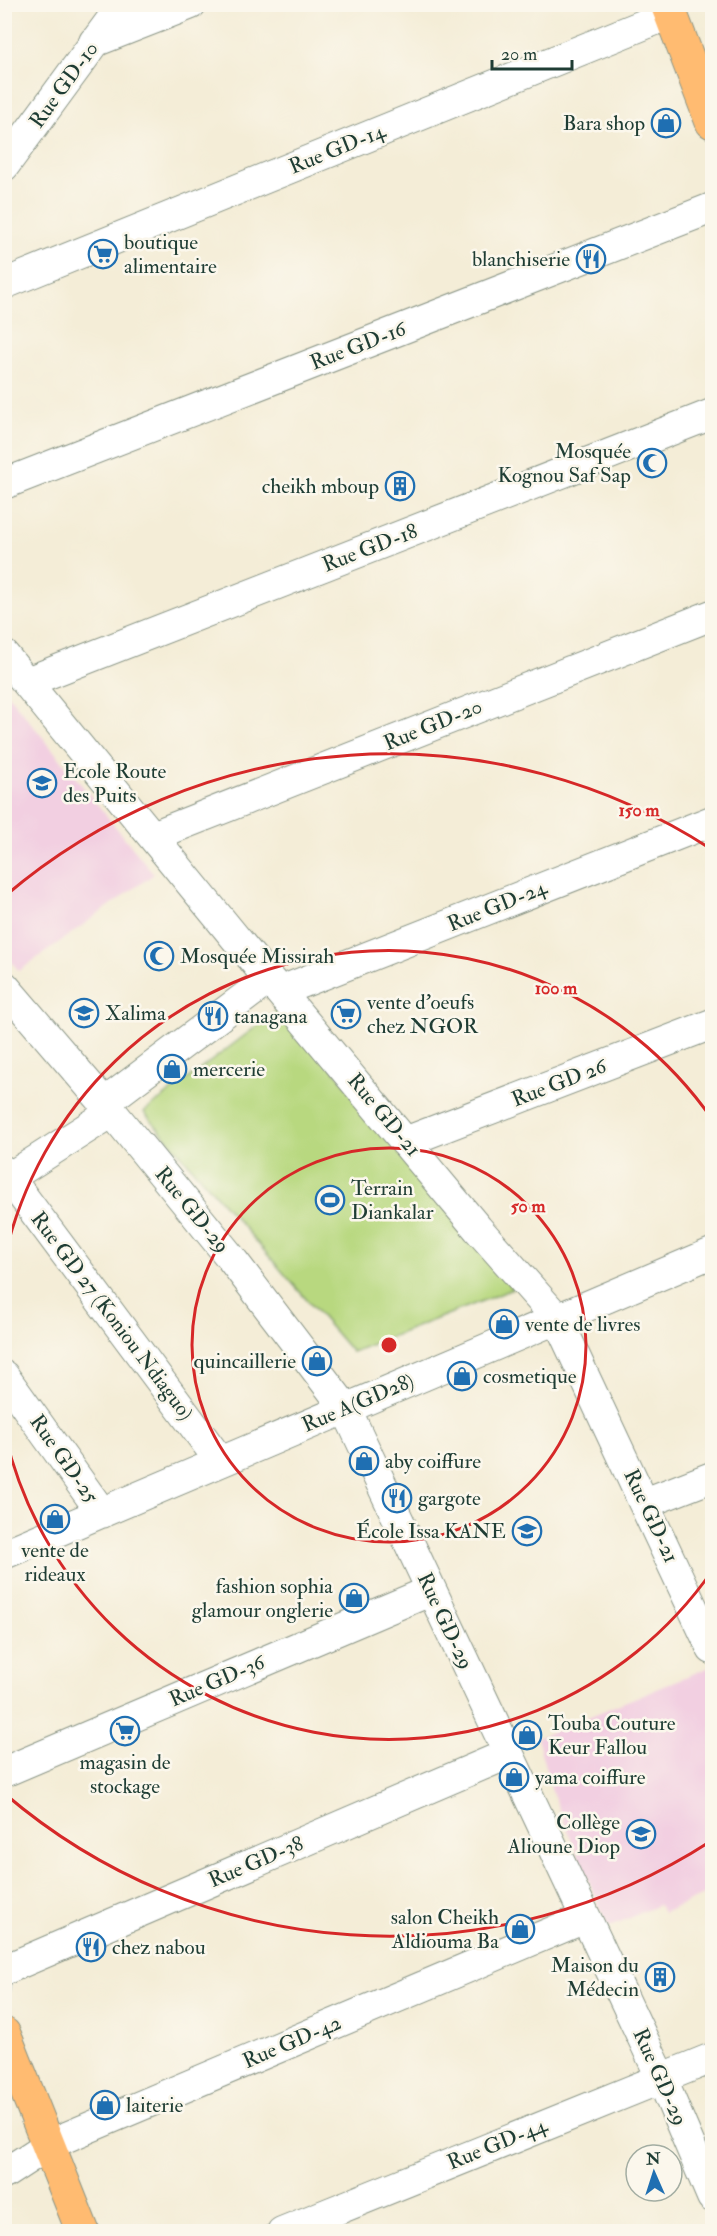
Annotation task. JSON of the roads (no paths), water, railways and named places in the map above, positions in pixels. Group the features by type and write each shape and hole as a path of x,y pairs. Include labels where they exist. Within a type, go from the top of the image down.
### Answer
{"main road":[{"path":"669,9 712,122"},
{"path":"4,2034 50,2144 83,2232"}],"street":[{"name":"Rue GD-10","path":"4,166 123,4"},
{"path":"94,42 191,4"},
{"name":"Rue GD-14","path":"4,284 669,9"},
{"name":"Rue GD-16","path":"4,484 712,208"},
{"name":"Rue GD-18","path":"27,682 712,414"},
{"name":"Rue GD-20","path":"153,836 712,615"},
{"name":"Rue GD-21","path":"4,655 405,1142 557,1318 712,1649"},
{"name":"Rue GD-24","path":"6,1176 108,1108 275,985 712,821"},
{"name":"Rue GD-29","path":"4,986 231,1258 346,1409 661,2077 712,2197"},
{"name":"Rue GD 26","path":"405,1142 712,1024"},
{"name":"Rue GD 27 (Koniou Ndiaguo)","path":"6,1176 220,1461"},
{"name":"Rue A(GD28)","path":"4,1554 712,1253"},
{"name":"Rue GD-25","path":"4,1376 102,1513"},
{"path":"645,1503 712,1477"},
{"name":"Rue GD-36","path":"4,1772 430,1591"},
{"name":"Rue GD-38","path":"4,1970 508,1755"},
{"name":"Rue GD-42","path":"4,2174 50,2144 585,1918"},
{"name":"Rue GD-44","path":"282,2232 712,2058"}],"place":[{"name":"Bara shop","path":"666,123"},
{"name":"boutique alimentaire","path":"103,254"},
{"name":"blanchiserie","path":"591,259"},
{"name":"Mosquée Kognou Saf Sap","path":"652,463"},
{"name":"cheikh mboup","path":"400,486"},
{"name":"Ecole Route des Puits","path":"42,783"},
{"name":"Mosquée Missirah","path":"159,956"},
{"name":"Xalima","path":"84,1013"},
{"name":"vente d'oeufs chez NGOR","path":"346,1014"},
{"name":"tanagana","path":"213,1016"},
{"name":"mercerie","path":"172,1069"},
{"name":"Terrain Diankalar","path":"330,1200"},
{"name":"vente de livres","path":"504,1324"},
{"name":"quincaillerie","path":"317,1361"},
{"name":"cosmetique","path":"462,1376"},
{"name":"aby coiffure","path":"364,1461"},
{"name":"gargote","path":"397,1498"},
{"name":"vente de rideaux","path":"55,1519"},
{"name":"École Issa KANE","path":"527,1531"},
{"name":"fashion sophia glamour onglerie","path":"354,1598"},
{"name":"magasin de stockage","path":"125,1731"},
{"name":"Touba Couture Keur Fallou","path":"527,1735"},
{"name":"yama coiffure","path":"514,1777"},
{"name":"Collège Alioune Diop","path":"641,1834"},
{"name":"salon Cheikh Aldiouma Ba","path":"520,1929"},
{"name":"chez nabou","path":"91,1947"},
{"name":"Maison du Médecin","path":"660,1977"},
{"name":"laiterie","path":"105,2105"}]}
